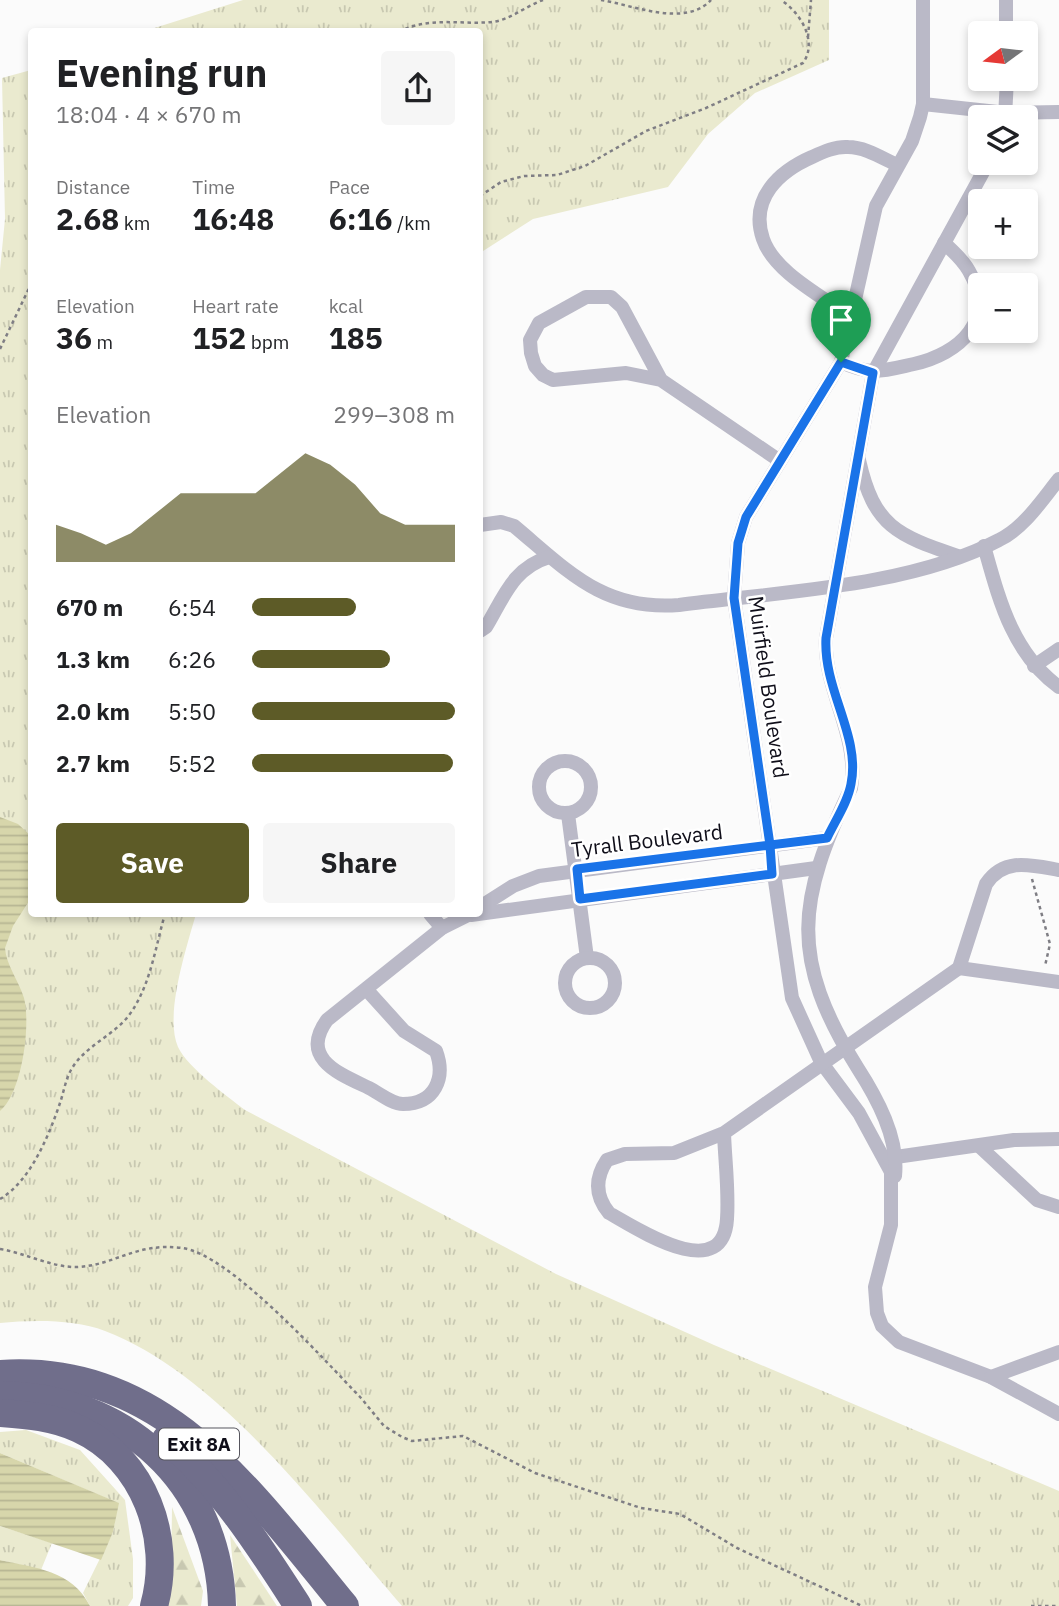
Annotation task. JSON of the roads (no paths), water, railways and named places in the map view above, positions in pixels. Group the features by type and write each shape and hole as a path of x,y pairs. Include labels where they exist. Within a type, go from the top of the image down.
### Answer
{"highway":[{"name":"Exit 8A","path":"0,1376 30,1372 64,1375 96,1383 155,1409 245,1486 345,1606"},
{"path":"0,1376 60,1382 118,1405 144,1420 190,1461 225,1500 249,1531 298,1606"},
{"path":"0,1395 29,1395 84,1408 111,1420 156,1452 193,1499 208,1531 218,1560 222,1606"},
{"path":"0,1413 51,1419 78,1428 103,1443 123,1461 138,1482 158,1532 161,1562 154,1606"}],"street":[{"name":"Muirfield Boulevard","path":"890,1158 821,1062 792,998 734,598 738,543 746,517 841,362 849,316 876,206 912,141 923,104 923,0"},
{"path":"1006,0 1006,21"},
{"path":"923,104 968,110"},
{"path":"1038,114 1059,113"},
{"path":"849,316 785,269 770,252 762,238 762,208 776,177 789,167 827,150 846,146 863,149 897,165"},
{"name":"Muirfield Boulevard","path":"981,175 873,373 857,452 825,657 849,737 853,774 851,788 816,868 808,932 813,979 829,1020 875,1096 890,1158 893,1184 891,1225 875,1287 877,1313 882,1326 899,1342 991,1377 1059,1414"},
{"path":"841,362 873,373 937,359 950,352 972,328 978,299 976,284 963,262 944,243"},
{"path":"661,380 622,307 611,297 586,296 539,323 530,340 535,366 543,375 553,380 626,373 661,380 780,461"},
{"path":"857,452 866,492 873,506 888,523 913,539 958,556"},
{"path":"483,525 501,522 514,526 583,582 622,602 656,607 887,577 958,556 984,546 1017,528 1059,480"},
{"path":"984,546 1002,608 1021,648 1034,666 1059,687"},
{"path":"483,627 526,565 549,556"},
{"path":"1034,666 1059,649"},
{"path":"568,814 587,958"},
{"name":"Tyrall Boulevard","path":"483,911 579,884 770,845 827,838"},
{"path":"724,1133 727,1222 722,1240 712,1247 701,1252 667,1244 609,1213 602,1205 597,1191 598,1179 607,1160 617,1155 674,1153 724,1133 821,1062 959,968 986,884 992,874 1012,864 1059,870"},
{"name":"Tyrall Boulevard","path":"483,905 526,881 579,884 772,874 816,868"},
{"path":"433,917 442,928"},
{"name":"Tyrall Boulevard","path":"366,989 404,1031 436,1051 442,1072 439,1084 414,1103 400,1104 330,1069 321,1057 317,1043 319,1031 327,1020 442,928 464,917"},
{"path":"959,968 1052,981"},
{"path":"890,1158 1014,1140 1059,1139"},
{"path":"979,1146 1037,1200 1059,1207"},
{"path":"991,1377 1059,1352"}]}
